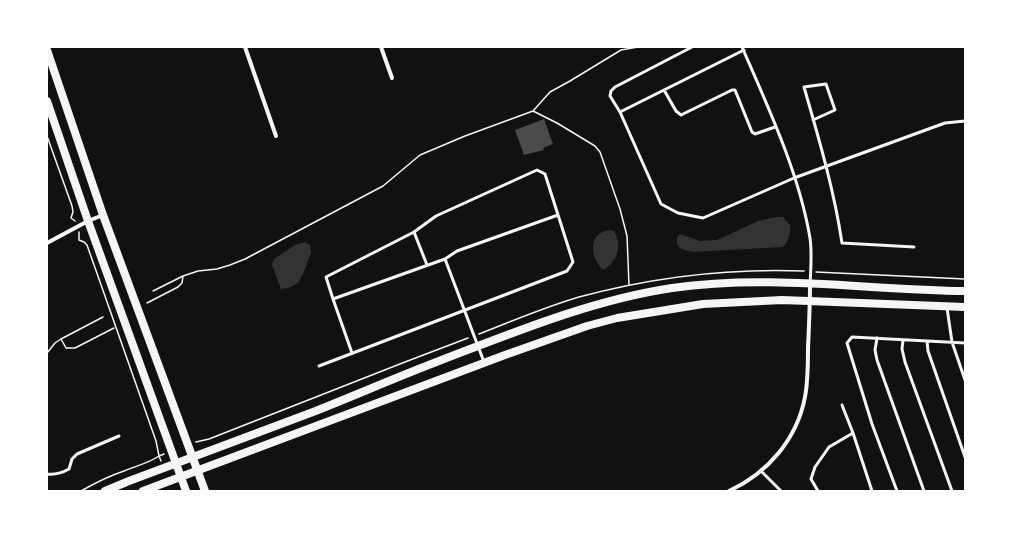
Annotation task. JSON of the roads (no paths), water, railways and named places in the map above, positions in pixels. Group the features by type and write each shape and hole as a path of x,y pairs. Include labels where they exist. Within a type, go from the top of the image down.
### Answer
{"main road":[{"path":"47,50 103,215 205,491"},
{"path":"47,101 88,221 186,491"},
{"path":"106,491 478,346 582,308 671,288 743,282 965,291"},
{"path":"143,491 587,326 637,314 703,304 782,300 965,307"}],"street":[{"path":"245,47 276,136"},
{"path":"381,47 392,78"},
{"path":"47,243 88,221 103,215"},
{"path":"730,491 761,471 785,446 795,430 805,397 807,380 810,284"}],"lane":[{"path":"692,47 615,87 611,91 610,96 620,112 661,204 678,213 703,218 794,178 945,124 965,121"},
{"path":"620,112 743,49 786,152 803,207 810,239 810,284"},
{"path":"813,120 835,110 826,84 804,87 813,120 822,149 840,226 842,244 914,247"},
{"path":"664,90 676,112 681,115 732,90 735,90 752,132 755,134 775,127"},
{"path":"320,366 567,271 573,262 545,174 537,170 436,216 414,232 326,277 352,353"},
{"path":"333,299 445,259 456,252 558,215"},
{"path":"414,232 426,266"},
{"path":"445,259 485,363"},
{"path":"947,306 952,342 965,380"},
{"path":"896,491 872,424 847,343 852,337 965,343"},
{"path":"877,338 875,350 877,360 924,491"},
{"path":"903,340 902,349 905,362 952,491"},
{"path":"927,341 928,351 965,458"},
{"path":"842,405 872,491"},
{"path":"818,491 811,479 815,467 829,447 853,433"},
{"path":"47,474 54,475 70,469 72,459 77,454 119,436"},
{"path":"761,471 781,491"}]}
